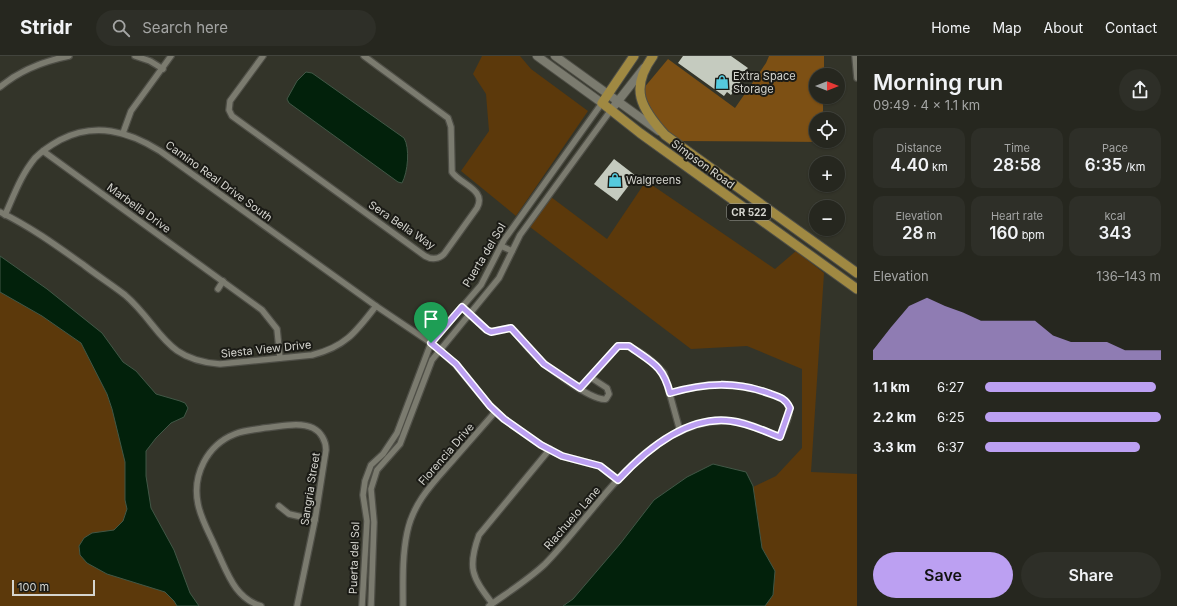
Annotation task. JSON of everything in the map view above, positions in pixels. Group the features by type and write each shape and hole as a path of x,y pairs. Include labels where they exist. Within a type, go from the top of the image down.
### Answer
{"main road":[{"name":"Simpson Road","path":"537,56 602,103 640,133 857,289"},
{"name":"Simpson Road","path":"555,56 857,273"},
{"path":"602,103 634,56"},
{"path":"611,110 651,59"},
{"name":"CR 522","path":"651,59 639,86 640,97 648,116 665,135"},
{"path":"792,242 799,239 809,241 828,255 841,262"}],"street":[{"path":"0,87 7,81 36,66 68,56"},
{"path":"135,56 150,60 162,69"},
{"path":"123,133 131,111 171,56"},
{"name":"Sera Bella Way","path":"263,56 230,102 229,110 232,116 425,256 438,258 444,254 477,208 479,203 478,195 476,191 452,172 451,127 448,118 364,56"},
{"path":"855,56 857,78"},
{"name":"Puerta del Sol","path":"362,606 367,521 362,495 365,481 372,465 383,454 397,434 431,343 481,285 501,246 602,103"},
{"name":"Puerta del Sol","path":"371,606 374,522 371,489 377,470 400,444 432,360 499,278 520,235 611,110"},
{"name":"Camino Real Drive South","path":"2,214 23,175 36,157 51,144 67,136 84,131 98,130 123,133 148,143 376,306 431,343 456,364 496,411 550,450 562,456 600,466 618,480"},
{"name":"Marbella Drive","path":"43,151 262,310 272,320 279,338 280,358"},
{"name":"Siesta View Drive","path":"2,214 21,222 44,237 124,295 136,306 156,332 178,353 194,360 220,364 312,355 327,351 342,344 356,332 376,306"},
{"path":"501,246 512,251"},
{"path":"218,289 223,281"},
{"path":"462,307 478,324 491,332 511,328 544,364 599,399 606,399 609,394 607,388 590,377"},
{"path":"580,388 618,346 629,346 664,373 680,431"},
{"name":"Riachuelo Lane","path":"490,605 545,564 618,480 647,453 680,431 693,425 730,420 744,423 780,437 790,408 784,399 757,389 730,384 693,386 670,393"},
{"name":"Florencia Drive","path":"403,606 404,549 407,531 413,513 433,481 496,411"},
{"name":"Sangria Street","path":"261,606 248,600 235,587 200,512 197,497 197,483 200,469 206,458 225,440 246,431 299,425 313,428 322,435 326,450 315,520 297,606"},
{"path":"490,605 472,573 475,546 479,535 550,450"},
{"path":"279,506 289,514 315,520"}],"shaded area":[{"path":"482,56 520,56 531,69 588,111 516,216 461,171 489,131 486,94 473,74"},
{"path":"769,56 824,56 824,68 809,68 809,104 823,104 823,112 809,112 809,142 678,141 654,119 643,89 668,59 735,108 766,63"},
{"path":"306,72 312,73 404,138 406,142 408,160 406,173 402,183 398,182 289,103 287,99 297,81"},
{"path":"646,181 775,269 796,251 824,273 811,472 857,474 857,606 765,606 773,595 775,571 762,548 753,487 776,476 802,448 802,369 747,346 691,349 530,227 551,197 607,239"},
{"path":"0,256 47,289 102,333 123,362 136,371 156,394 185,403 188,408 184,417 171,423 146,451 146,476 151,508 174,550 190,593 199,606 177,606 165,592 107,574 87,563 80,555 79,546 84,538 92,533 114,530 123,521 127,509 125,500 125,462 112,409 107,394 81,343 42,316 0,292"},
{"path":"0,292 42,316 81,343 107,394 116,422 125,462 125,500 127,509 123,521 114,530 177,606 0,606"},
{"path":"713,464 746,472 753,486 762,548 775,571 773,595 765,606 563,606 573,599 620,544 654,500 687,477"}],"building":[{"name":"Extra Space Storage","path":"683,56 731,56 748,68 746,70 748,72 731,95 727,92 724,96 678,63"},
{"name":"Walgreens","path":"614,159 636,176 617,201 594,184"}],"place":[{"name":"Extra Space Storage","path":"722,82"},
{"name":"Walgreens","path":"615,180"}],"route":[{"path":"462,307 478,324 491,332 508,327 514,330 544,364 565,380 580,388 618,346 624,345 629,346 664,373 670,393 693,386 730,384 757,389 784,399 788,402 790,408 780,437 744,423 730,420 693,425 676,433 647,453 630,467 618,480 600,466 562,456 541,445 504,419 490,406 456,364 431,343 462,307"}]}
